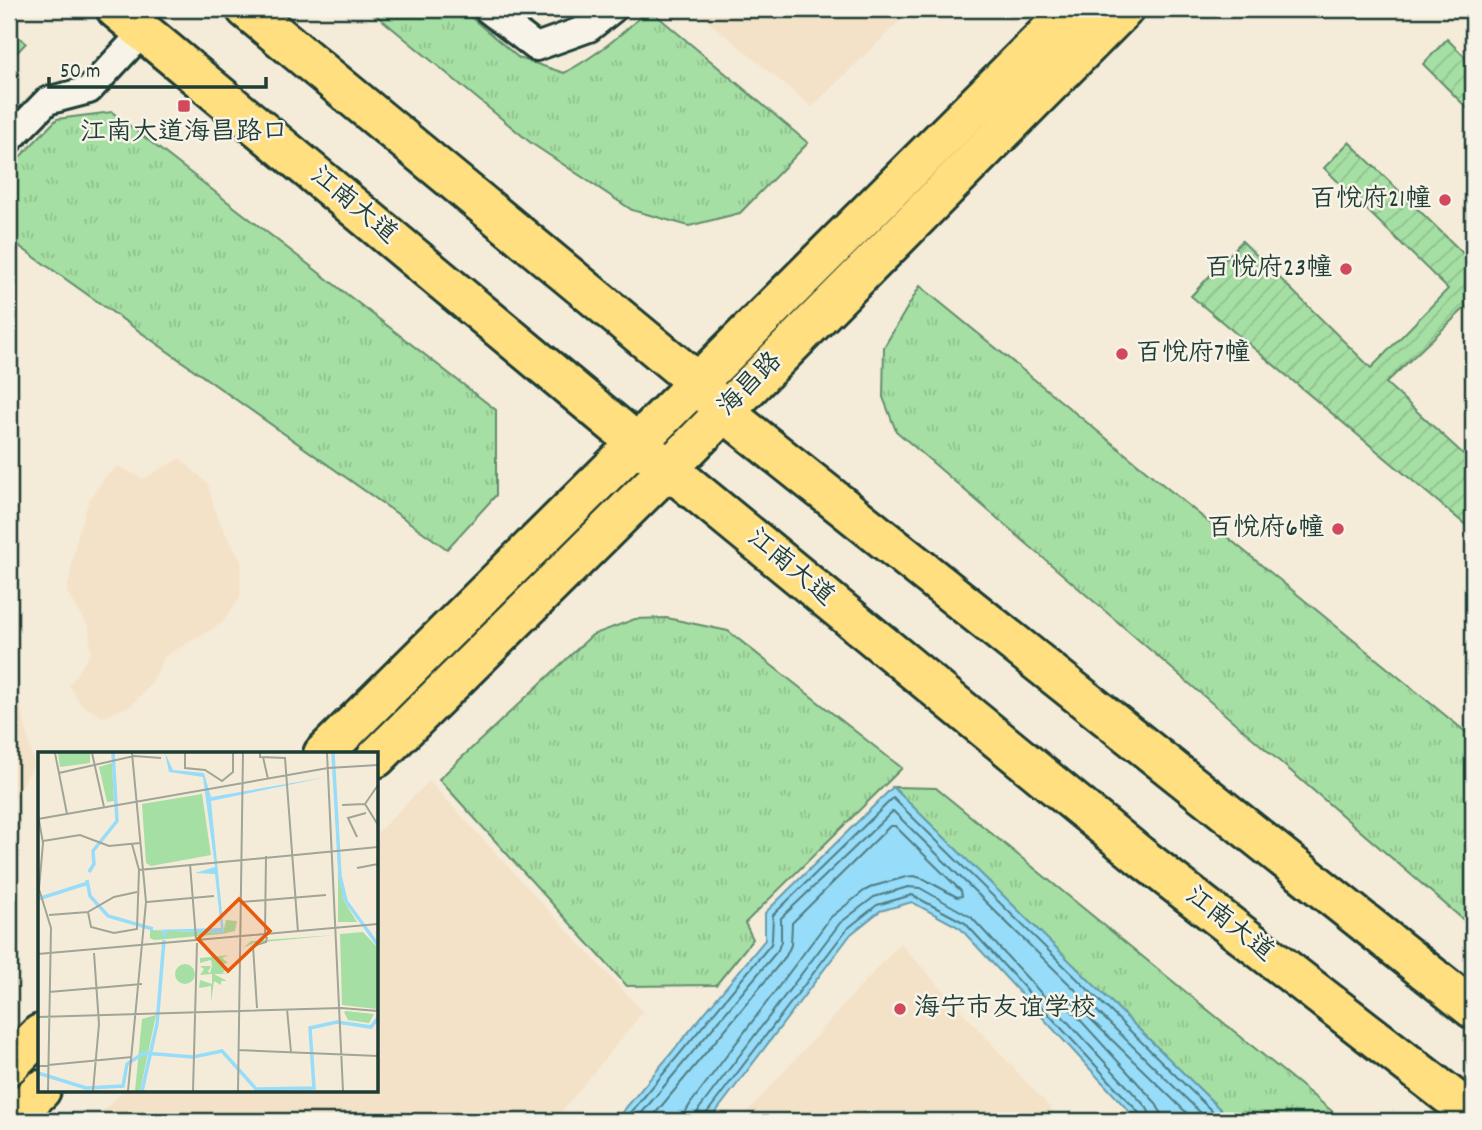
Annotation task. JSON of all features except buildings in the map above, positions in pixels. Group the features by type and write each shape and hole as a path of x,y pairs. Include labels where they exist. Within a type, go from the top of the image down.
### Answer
{"main road":[{"path":"246,9 697,383 724,412 1473,1009"},
{"name":"海昌路","path":"325,752 1072,9"},
{"name":"海昌路","path":"378,756 668,469 1124,9"},
{"name":"江南大道","path":"130,20 668,469 1140,856 1473,1114"},
{"path":"9,1121 39,1092"}],"street":[{"path":"487,9 536,47 589,28 612,9"},
{"path":"9,140 47,101 89,90 130,20"}],"shaded area":[{"path":"693,9 912,9 812,107"},
{"path":"180,458 208,484 217,517 241,562 240,598 222,623 164,657 151,683 132,705 103,717 81,704 69,685 91,653 89,628 67,592 77,538 89,500 107,475 118,466 143,479"},
{"path":"9,654 34,765 9,803"},
{"path":"429,781 643,1012 554,1121 93,1121 122,1092 378,1092 378,832"},
{"name":"海宁市友谊学校","path":"900,943 1062,1121 739,1121"}],"green space":[{"path":"369,9 461,9 519,58 564,73 609,44 649,9 808,143 740,213 689,226 632,210 531,143"},
{"path":"9,29 26,43 9,61"},
{"path":"1447,39 1473,65 1473,114 1423,64"},
{"path":"112,112 496,410 496,495 447,549 9,239 9,168 57,119"},
{"path":"1349,142 1473,263 1473,314 1466,307 1386,383 1473,463 1473,531 1191,296 1242,241 1371,368 1448,289 1324,168"},
{"path":"920,286 1473,738 1473,928 896,431 883,397 884,347"},
{"path":"667,618 728,631 902,768 745,923 753,939 716,985 627,986 439,779 592,635 635,619"},
{"path":"893,787 936,788 1344,1121 1232,1121"}],"water":[{"path":"893,787 1232,1121 1138,1121 960,928 912,902 880,911 851,934 709,1121 615,1121 765,940 765,913"}],"place":[{"name":"江南大道海昌路口","path":"184,106"},
{"name":"百悦府21幢","path":"1445,200"},
{"name":"百悦府23幢","path":"1346,269"},
{"name":"百悦府7幢","path":"1122,354"},
{"name":"百悦府6幢","path":"1338,529"},
{"name":"海宁市友谊学校","path":"900,1009"}]}
